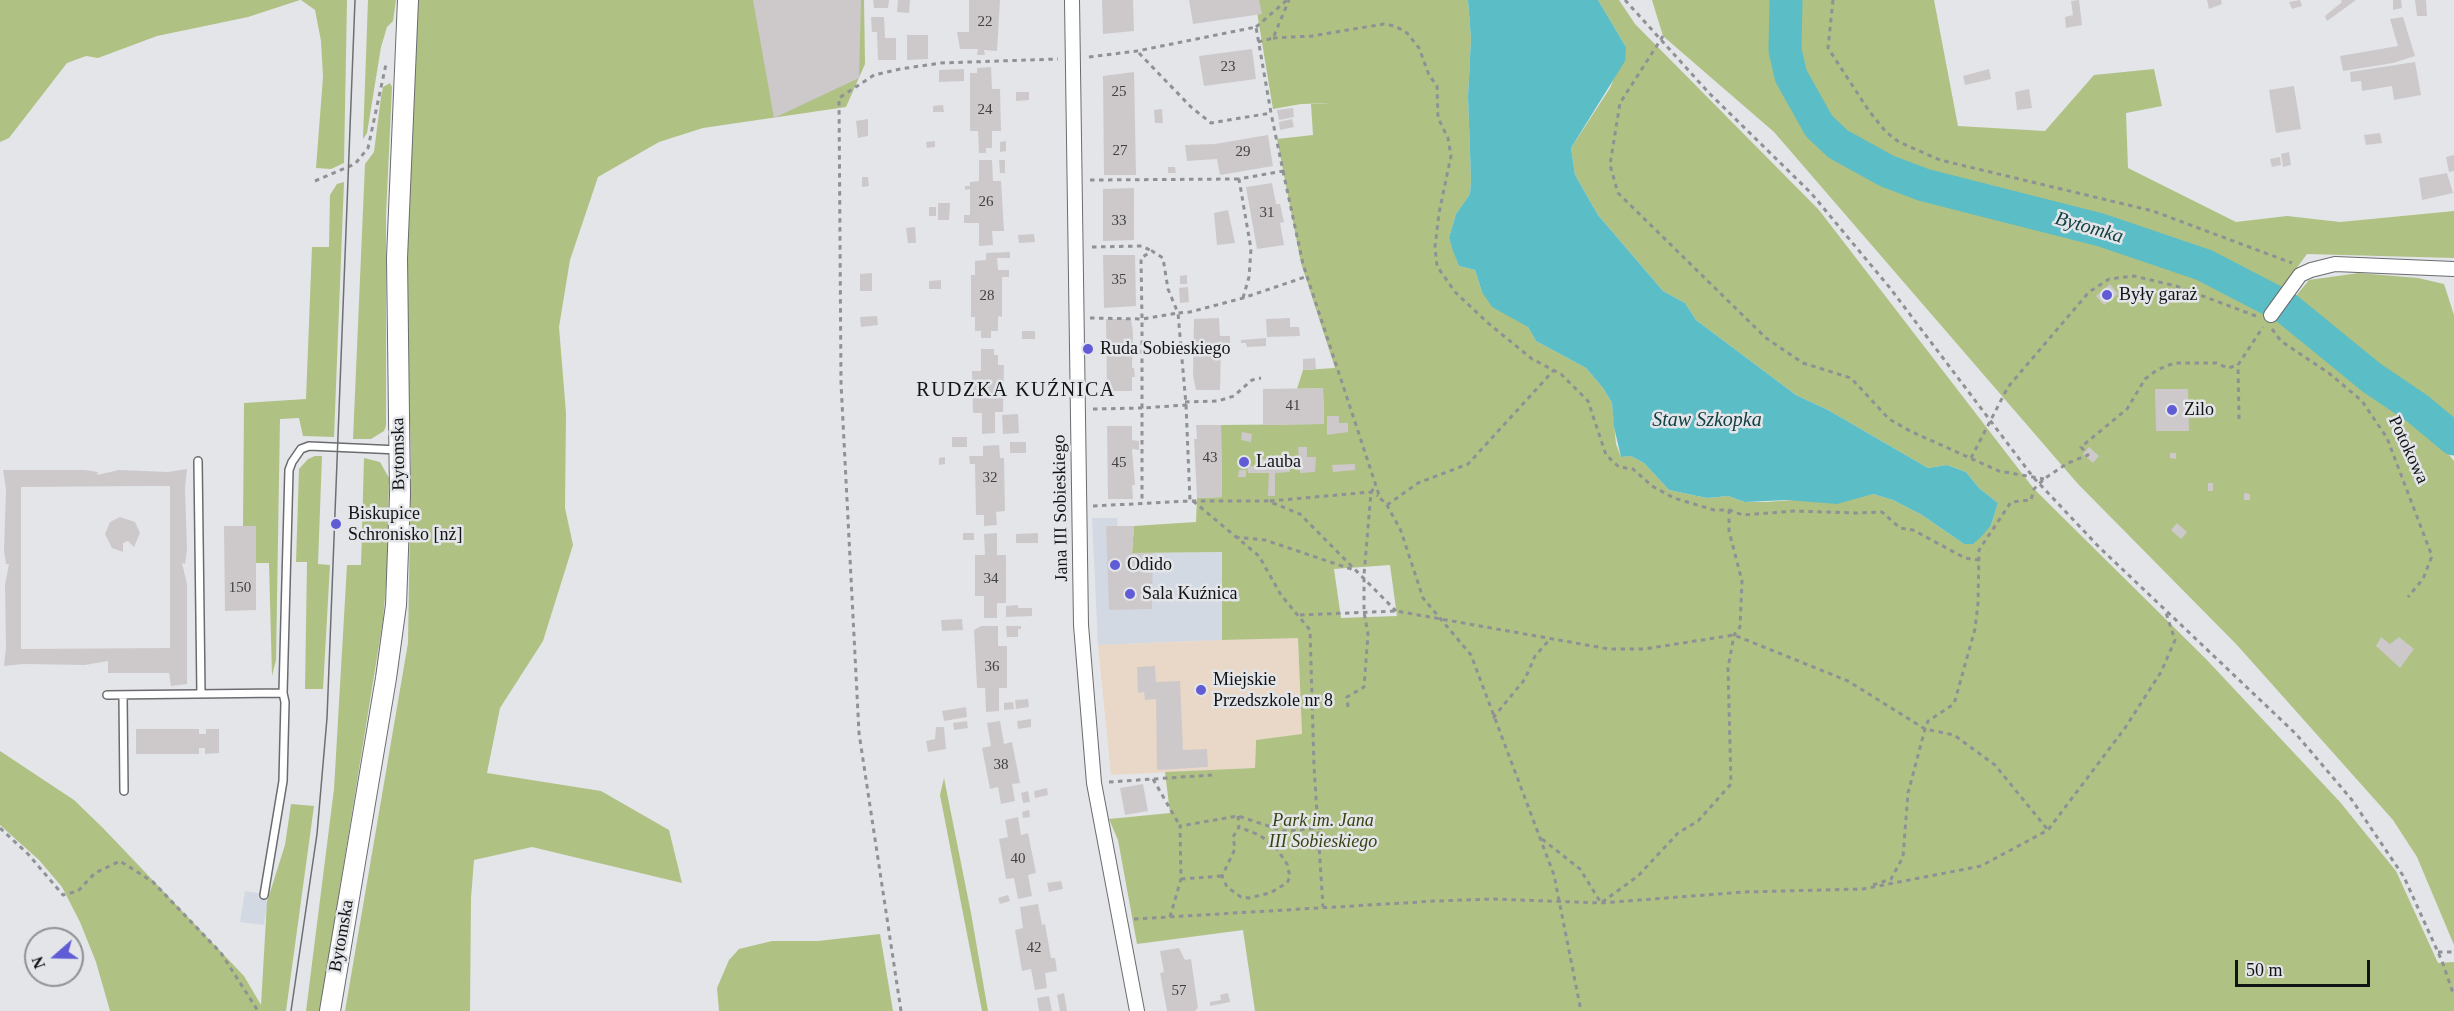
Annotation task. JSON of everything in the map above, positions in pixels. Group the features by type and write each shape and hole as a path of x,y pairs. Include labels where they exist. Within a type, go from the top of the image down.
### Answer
{"street":[{"name":"Bytomska","path":"330,1011 386,678 396,605 400,546 397,258 408,0"},
{"name":"Jana III Sobieskiego","path":"1072,0 1081,625 1094,783 1137,1011"},
{"path":"2269,318 2300,275 2311,270 2335,264 2454,269"}],"lane":[{"path":"264,895 284,781 285,702 283,693 289,470 301,449 309,446 399,450"},
{"path":"198,461 201,694"},
{"path":"106,695 283,693"},
{"path":"123,695 124,791"}],"path":[{"path":"901,1011 859,733 842,383 839,98 874,75 900,69 941,63 1073,59 1137,51 1256,27 1288,0"},
{"path":"1273,38 1288,0"},
{"path":"1625,0 1775,161 1811,193 1890,288 2033,477 2099,547 2296,734 2352,800 2404,878 2438,952 2454,996"},
{"path":"1833,0 1828,48 1869,111 1886,132 1899,142 1940,160 2143,208 2311,270"},
{"path":"1258,42 1273,38 1312,36 1384,24 1395,26 1407,33 1419,48 1429,75 1437,86 1438,118 1448,138 1451,156 1439,213 1435,247 1437,266 1455,292 1488,323 1532,359 1561,374 1588,401 1606,455 1619,466 1633,469 1652,486 1674,498 1714,510 1729,510 1743,515 1795,511 1882,512 1900,528 1913,530 1965,558 1979,560"},
{"path":"1256,27 1271,113 1303,264 1380,498"},
{"path":"1661,38 1620,104 1610,165 1618,193 1766,338 1803,363 1851,378 1889,419 1999,471 2044,479"},
{"path":"315,181 344,170 362,157 371,139 378,89 388,59 406,51"},
{"path":"1137,51 1191,107 1211,123 1271,113"},
{"path":"1075,180 1239,179 1283,171"},
{"path":"1239,179 1251,249 1249,277 1243,298"},
{"path":"1077,247 1142,246 1163,258 1168,289 1178,313 1192,501 1259,556 1281,595 1300,615 1310,630 1317,828 1323,908"},
{"path":"1142,503 1141,258 1152,251"},
{"path":"1076,318 1142,319 1190,312 1243,298 1308,276"},
{"path":"1971,458 2008,387 2089,292 2109,279 2134,276 2176,286 2269,318 2238,365 2238,419"},
{"name":"Potokowa","path":"2269,318 2281,340 2330,374 2362,401 2387,438 2432,556 2423,579 2408,597"},
{"path":"1863,889 1891,879 1903,856 1908,793 1924,729 1928,721 1954,704 1975,629 1978,550 2011,502 2031,500 2034,489 2044,479 2068,463 2088,455 2081,447 2127,409 2145,379 2157,370 2174,363 2216,363 2228,368 2238,365"},
{"path":"1387,505 1418,483 1468,464 1554,370"},
{"path":"1078,408 1143,408 1218,401 1234,396 1252,380 1261,378"},
{"path":"1348,707 1347,697 1364,687 1368,634 1364,612 1364,575 1371,492 1376,486"},
{"path":"1079,506 1192,501 1268,501 1371,492 1387,505 1401,531 1423,598 1437,618 1471,655 1554,875 1581,1011"},
{"path":"1268,501 1300,514 1364,575 1396,611"},
{"path":"1601,903 1638,876 1678,833 1698,820 1731,784 1728,668 1734,635 1740,627 1742,581 1729,531 1729,510"},
{"path":"1235,537 1265,540 1359,571"},
{"path":"1120,920 1494,899 1601,903 1744,892 1863,889 1981,866 2048,830 2125,728 2161,672 2175,640 2166,610"},
{"path":"1300,615 1396,611 1609,649 1644,649 1734,635 1848,681 1924,729 1954,735 1995,765 2048,830"},
{"path":"1493,718 1525,679 1536,656 1550,639"},
{"path":"1094,783 1212,775"},
{"path":"1154,780 1180,826 1178,833 1181,879 1170,917"},
{"path":"1222,876 1234,849 1233,837 1239,827 1238,816"},
{"path":"1180,826 1238,816 1284,831 1332,827"},
{"path":"1222,876 1234,894 1249,898 1281,888 1290,877 1287,864 1275,846 1259,835 1239,827"},
{"path":"0,828 28,854 63,895 78,891 95,873 120,861 153,882 220,953 258,1011"},
{"path":"1541,838 1580,869 1601,903"},
{"path":"1181,879 1222,876"},
{"path":"2438,952 2454,952"}],"shaded area":[{"path":"1092,518 1117,518 1119,553 1222,552 1222,640 1098,645"},
{"name":"Miejskie Przedszkole nr 8","path":"1298,637 1302,735 1256,740 1255,768 1111,775 1098,645"},
{"path":"245,891 269,895 264,925 240,922"}],"green space":[{"path":"0,0 300,0 248,17 157,36 98,58 86,56 67,63 9,138 0,142"},
{"path":"301,0 347,0 344,163 331,169 316,168 323,77 321,41 315,10"},
{"path":"368,0 396,0 393,21 387,27 381,47 367,133 363,139"},
{"path":"418,0 864,0 865,64 846,107 703,128 659,142 598,177 570,260 559,327 566,413 565,508 573,545 543,641 500,708 487,773 601,791 669,830 682,883 532,847 474,860 471,898 470,1011 345,1011 408,643 411,458 405,239"},
{"name":"Park im. Jana III Sobieskiego","path":"1255,0 1468,0 1471,39 1468,96 1470,194 1456,214 1449,238 1459,266 1475,270 1482,292 1528,327 1536,341 1586,368 1603,388 1612,403 1616,444 1621,457 1631,456 1644,463 1669,490 1707,498 1728,496 1745,502 1766,502 1873,494 1893,500 1922,515 1964,544 1991,525 1998,503 1979,488 1966,472 1947,465 1928,468 1828,410 1796,395 1696,320 1685,303 1663,291 1598,215 1575,175 1571,148 1610,88 1626,47 1598,0 1619,0 1635,24 1819,210 2034,489 2206,659 2340,802 2396,871 2438,963 2454,962 2454,1011 1255,1011 1243,930 1137,944 1118,840 1109,819 1170,813 1165,772 1255,768 1256,740 1302,734 1298,638 1222,640 1222,552 1132,553 1134,526 1196,522 1197,498 1222,497 1221,425 1324,424 1323,388 1297,389 1303,370 1335,368 1301,263 1277,139 1313,135 1311,104 1332,103 1301,104 1273,109","holes":["1390,565 1397,616 1341,618 1334,569"]},
{"path":"1652,0 1934,0 1958,126 2045,131 2094,75 2154,69 2162,106 2126,113 2128,168 2236,222 2287,216 2340,222 2454,211 2454,258 2307,254 2282,288 2275,309 2419,418 2454,461 2454,945 2417,857 2393,820 2237,645 2078,484 1774,132 1663,36"},
{"path":"390,83 392,87 386,215 386,426 384,431 371,439 353,439 365,164 374,152 383,87"},
{"path":"344,182 334,437 303,436 299,418 280,419 276,660 272,676 269,563 256,563 256,526 243,526 244,403 306,399 312,247 329,247 330,195 337,184"},
{"path":"2359,273 2418,278 2444,284 2454,315 2454,430 2390,373 2291,302 2309,280"},
{"path":"322,456 318,564 330,565 323,689 305,689 307,562 296,562 299,469 308,459"},
{"path":"364,458 380,462 389,478 387,572 383,620 320,1011 306,1011 334,789 347,565 361,565"},
{"path":"0,751 74,800 103,828 244,976 261,1005 267,902 285,845 291,804 314,806 286,1011 110,1011 84,927 62,887 39,860 0,825"},
{"path":"944,778 988,1011 982,1011 940,795"},
{"path":"880,934 893,1011 719,1011 717,988 729,960 739,949 772,941 818,941"}],"water":[{"name":"Staw Szkopka","path":"1468,0 1598,0 1626,47 1625,61 1571,148 1575,175 1598,215 1663,291 1685,303 1696,320 1796,395 1828,410 1928,468 1947,465 1966,472 1979,488 1998,503 1991,525 1982,536 1973,544 1964,544 1922,515 1893,500 1873,494 1837,504 1787,500 1745,502 1728,496 1707,498 1669,490 1644,463 1631,456 1621,457 1614,427 1612,403 1603,388 1586,368 1536,341 1528,327 1492,307 1482,292 1475,270 1459,266 1453,251 1449,238 1456,214 1470,194 1471,180 1468,96 1471,39"}],"building":[{"path":"753,0 861,0 859,78 774,118"},
{"path":"873,0 889,0 888,8 874,8"},
{"path":"898,0 910,0 909,13 897,12"},
{"path":"969,0 1000,0 997,51 984,50 985,55 977,55 978,49 960,49 957,32 969,32"},
{"path":"1102,0 1133,0 1134,31 1103,34"},
{"path":"1189,0 1259,0 1262,14 1193,24"},
{"path":"2079,0 2082,25 2066,28 2065,17 2073,15 2071,1"},
{"path":"2207,0 2221,0 2222,4 2209,9"},
{"path":"2300,0 2302,6 2292,9 2289,2"},
{"path":"2341,0 2356,0 2327,21 2325,16 2342,2"},
{"path":"2393,0 2401,0 2402,8 2393,10"},
{"path":"2415,0 2426,0 2427,16 2417,16"},
{"path":"871,17 884,17 885,38 896,38 896,60 878,60 877,32 872,32"},
{"path":"2403,17 2415,56 2393,63 2343,71 2340,56 2398,46 2390,19"},
{"path":"907,35 928,35 928,59 907,60"},
{"path":"1252,49 1256,79 1204,86 1199,56"},
{"path":"2415,62 2421,95 2394,100 2392,86 2362,91 2361,81 2351,82 2350,72"},
{"path":"991,67 992,89 1000,89 1001,131 992,131 992,148 986,148 986,153 979,153 978,131 970,131 970,73 977,73 977,68"},
{"path":"964,69 964,81 939,82 939,70"},
{"path":"1989,69 1991,79 1965,85 1963,76"},
{"path":"1134,72 1136,175 1104,175 1103,76"},
{"path":"2294,86 2301,129 2276,133 2269,90"},
{"path":"2029,89 2032,108 2017,110 2015,92"},
{"path":"1016,92 1029,92 1029,100 1016,101"},
{"path":"943,105 944,112 933,112 933,106"},
{"path":"1293,108 1294,117 1279,120 1277,110"},
{"path":"1162,109 1163,123 1155,123 1154,110"},
{"path":"868,119 868,136 858,138 856,121"},
{"path":"1292,119 1294,127 1280,130 1279,122"},
{"path":"2380,133 2382,143 2366,145 2364,135"},
{"path":"1268,135 1273,166 1220,175 1217,159 1187,161 1185,145 1215,144"},
{"path":"935,141 935,147 927,148 926,142"},
{"path":"1006,141 1006,151 1000,152 1000,142"},
{"path":"2289,152 2291,165 2283,167 2281,154"},
{"path":"2454,155 2454,171 2449,172 2446,157"},
{"path":"2280,157 2281,165 2272,167 2270,159"},
{"path":"979,160 992,160 993,181 1001,181 1004,231 992,231 993,245 979,246 979,223 964,223 964,215 970,215 970,189 965,190 965,186 970,186 970,182 979,181"},
{"path":"999,160 1005,160 1005,173 1000,173"},
{"path":"1168,167 1175,167 1176,173 1168,173"},
{"path":"2447,173 2453,193 2422,200 2419,178"},
{"path":"862,177 868,177 869,186 862,187"},
{"path":"1272,183 1276,204 1280,204 1284,222 1280,223 1284,245 1257,249 1246,187"},
{"path":"1134,188 1134,240 1103,241 1103,189"},
{"path":"938,203 950,203 949,220 938,220"},
{"path":"929,207 936,207 936,216 929,216"},
{"path":"1228,210 1235,243 1217,245 1214,213"},
{"path":"915,227 916,243 908,243 906,228"},
{"path":"1034,234 1035,242 1019,243 1018,235"},
{"path":"1010,252 1010,258 997,258 998,270 1009,270 1009,277 1002,277 1002,317 998,316 998,331 991,331 991,338 981,338 981,331 975,331 975,317 971,317 971,275 975,275 975,261 986,260 986,253"},
{"path":"1103,255 1135,255 1136,306 1104,308"},
{"path":"872,273 872,291 860,291 860,274"},
{"path":"1187,275 1187,284 1180,284 1180,276"},
{"path":"941,280 941,289 929,289 929,281"},
{"name":"Były garaż","path":"2110,284 2118,294 2104,305 2096,296"},
{"path":"1188,287 1189,302 1180,303 1179,288"},
{"path":"877,316 878,325 861,327 860,317"},
{"path":"1219,318 1220,336 1230,336 1230,343 1221,343 1220,390 1196,390 1193,376 1194,319"},
{"path":"1290,318 1290,327 1299,327 1300,336 1267,337 1266,319"},
{"path":"1106,319 1131,319 1132,368 1134,368 1135,377 1132,377 1132,391 1107,391"},
{"path":"1022,331 1035,331 1035,339 1022,339"},
{"path":"1266,338 1266,346 1247,347 1246,343 1241,343 1241,340"},
{"path":"981,349 994,349 994,355 998,355 998,365 1004,365 1003,412 995,412 995,433 982,434 982,413 973,413 972,371 981,371"},
{"path":"1315,358 1316,369 1303,370 1303,359"},
{"path":"1323,388 1324,424 1263,425 1263,389"},
{"name":"Zilo","path":"2155,389 2188,389 2189,431 2156,431"},
{"path":"1018,414 1019,433 1003,434 1002,415"},
{"path":"1327,416 1339,416 1339,423 1348,423 1348,432 1327,435"},
{"path":"1196,425 1221,425 1222,497 1197,498 1194,439 1197,439"},
{"path":"1107,426 1132,426 1132,440 1139,441 1139,450 1132,449 1135,485 1132,485 1133,499 1108,499"},
{"path":"1242,432 1252,434 1251,442 1241,440"},
{"path":"952,437 967,437 967,447 952,447"},
{"path":"1010,442 1026,442 1026,453 1010,453"},
{"path":"999,445 1000,458 1004,458 1005,511 996,512 997,525 984,526 984,515 976,515 975,464 970,464 969,456 983,456 983,446"},
{"path":"1298,447 1307,447 1307,457 1316,457 1315,472 1300,473"},
{"path":"2089,447 2099,456 2093,463 2083,454"},
{"path":"2170,453 2176,453 2176,459 2170,458"},
{"path":"945,457 945,464 939,465 939,458"},
{"path":"1240,457 1249,458 1248,466 1262,466 1261,459 1283,460 1283,466 1289,466 1290,472 1275,473 1275,496 1268,496 1269,473 1248,473 1247,467 1239,466"},
{"path":"1355,464 1355,470 1333,472 1332,465"},
{"path":"187,469 185,488 187,550 185,564 182,563 187,584 187,684 171,686 169,673 108,673 108,661 85,665 4,666 5,585 9,564 6,564 4,551 6,489 3,470 85,470 98,472 97,475 119,470 168,472","holes":["170,486 170,648 21,649 21,487"]},
{"path":"1239,470 1246,470 1246,477 1238,477"},
{"path":"2208,483 2213,483 2213,491 2208,491"},
{"path":"2244,493 2250,494 2250,500 2244,500"},
{"path":"120,517 135,522 140,533 134,547 128,541 123,543 123,552 112,548 105,534 110,522"},
{"path":"2177,523 2187,532 2181,539 2171,530"},
{"path":"224,526 256,526 256,610 225,611"},
{"path":"1106,526 1134,526 1132,553 1153,553 1152,609 1109,610"},
{"path":"963,533 974,533 974,540 963,540"},
{"path":"997,533 997,555 1006,555 1006,603 997,603 997,618 984,618 984,596 975,596 975,555 985,555 984,534"},
{"path":"1038,533 1038,543 1016,543 1016,534"},
{"path":"1018,605 1018,608 1032,608 1032,616 1006,617 1006,606"},
{"path":"962,619 963,630 942,631 941,620"},
{"path":"981,626 998,626 998,646 1007,646 1007,688 999,688 999,711 986,712 985,688 977,688 974,630"},
{"path":"1006,626 1021,626 1021,629 1018,629 1018,637 1007,637"},
{"path":"2381,637 2390,644 2399,637 2414,649 2400,668 2376,646"},
{"path":"1155,666 1156,682 1180,681 1183,750 1207,749 1208,767 1157,770 1156,699 1145,700 1144,692 1138,693 1137,667"},
{"path":"1028,699 1029,707 1016,709 1015,700"},
{"path":"1013,702 1014,709 1004,710 1004,703"},
{"path":"966,707 967,717 944,721 942,711"},
{"path":"1031,719 1031,727 1018,729 1017,721"},
{"path":"967,721 968,728 954,730 953,723"},
{"path":"1000,721 1004,744 1012,742 1020,783 1012,784 1015,801 1001,804 998,787 990,789 982,748 991,746 987,723"},
{"path":"936,727 944,727 946,749 928,752 926,741 935,739"},
{"path":"136,729 199,729 199,734 206,734 206,729 219,729 219,753 205,754 205,748 199,748 199,754 136,754"},
{"path":"1143,784 1148,811 1125,815 1120,788"},
{"path":"1047,788 1048,795 1035,798 1034,791"},
{"path":"1028,791 1030,802 1023,803 1021,793"},
{"path":"1029,810 1030,817 1023,818 1022,812"},
{"path":"1018,817 1021,835 1028,833 1036,873 1028,875 1032,896 1018,899 1014,878 1006,879 999,839 1008,837 1005,820"},
{"path":"1061,881 1063,889 1049,892 1047,883"},
{"path":"1008,895 1010,901 1000,904 998,898"},
{"path":"1038,904 1042,925 1045,924 1051,958 1055,958 1057,971 1045,973 1047,988 1035,990 1031,969 1022,971 1015,930 1023,928 1020,907"},
{"path":"1179,948 1185,960 1191,959 1198,1008 1195,1011 1167,1011 1160,973 1164,972 1160,951"},
{"path":"1064,993 1067,1011 1060,1011 1057,995"},
{"path":"1228,993 1230,1002 1210,1006 1210,1002 1221,1000 1220,995"},
{"path":"1049,996 1052,1011 1039,1011 1037,998"}],"waterway":[{"name":"Bytomka","path":"1786,0 1785,50 1791,76 1819,126 1838,144 1887,171 1924,185 2101,230 2204,265 2285,307 2372,378 2418,409 2454,439"}],"tram line":[{"path":"291,1011 317,834 327,718 355,0"}],"place":[{"name":"Były garaż","path":"2107,295"},
{"name":"Ruda Sobieskiego","path":"1088,349"},
{"name":"Zilo","path":"2172,410"},
{"name":"Lauba","path":"1244,462"},
{"name":"Biskupice Schronisko [nż]","path":"336,524"},
{"name":"Odido","path":"1115,565"},
{"name":"Sala Kuźnica","path":"1130,594"},
{"name":"Miejskie Przedszkole nr 8","path":"1201,690"}],"district":[{"name":"RUDZKA KUŹNICA","path":"1016,391"}]}
